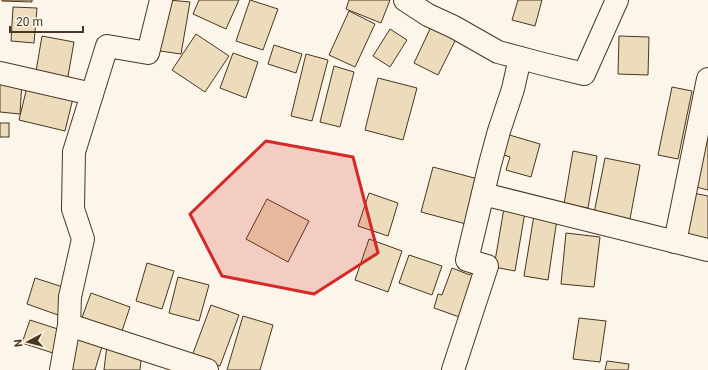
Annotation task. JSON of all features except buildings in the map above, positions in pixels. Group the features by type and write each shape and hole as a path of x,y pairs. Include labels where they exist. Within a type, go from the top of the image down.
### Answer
{"street":[{"path":"61,370 69,325 70,297 83,239 74,209 74,152 107,46 148,53 162,0"},
{"path":"405,0 428,15 454,27 498,52 584,74 617,0"},
{"path":"453,370 487,266 467,260 499,131 513,89 520,58"},
{"path":"0,73 92,94"},
{"path":"675,242 708,79"},
{"path":"483,194 708,250"},
{"path":"69,325 207,370"}],"highlighted area":[{"path":"266,141 353,157 378,253 314,294 222,276 190,214"}]}
